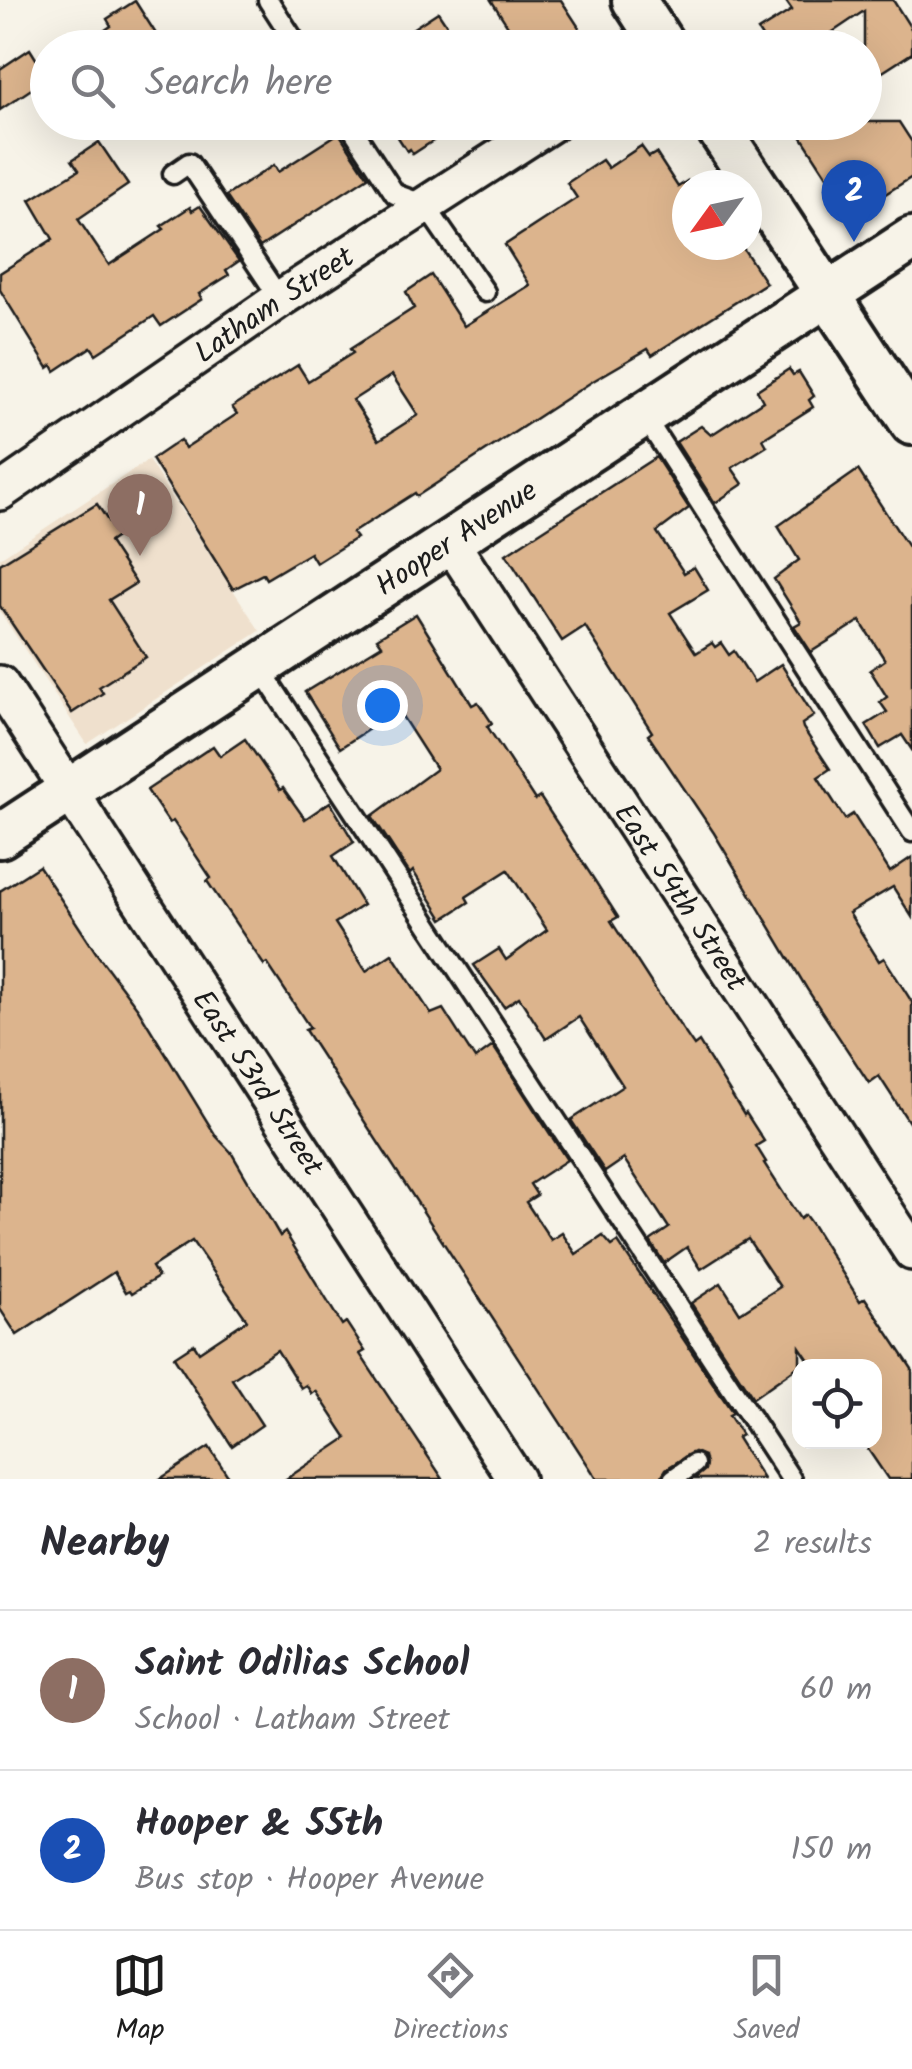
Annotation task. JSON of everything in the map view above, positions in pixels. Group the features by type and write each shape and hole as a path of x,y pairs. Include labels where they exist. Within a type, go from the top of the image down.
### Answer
{"street":[{"path":"634,0 653,30"},
{"name":"Latham Street","path":"0,492 280,299 526,140"},
{"path":"726,140 912,423"},
{"name":"Hooper Avenue","path":"0,836 912,239"},
{"name":"East 54th Street","path":"451,542 912,1252"},
{"name":"East 53rd Street","path":"0,684 516,1479"}],"lane":[{"path":"268,0 287,30"},
{"path":"360,140 395,194 426,205 484,292"},
{"path":"173,174 189,162 280,299"},
{"path":"644,416 912,832"},
{"path":"259,666 791,1479"},
{"path":"673,1479 694,1464"}],"shaded area":[{"path":"148,460 260,631 87,744 0,612 0,558"}],"building":[{"path":"491,0 561,0 580,29 578,30 510,30"},
{"path":"785,0 893,0 912,30 912,53 882,72 882,30 864,30 864,11 836,30 760,30 792,10"},
{"path":"135,1 154,30 105,30 111,26 107,19"},
{"path":"438,12 450,30 410,30"},
{"path":"30,49 30,90 0,110 0,69"},
{"path":"882,122 899,122 912,142 912,177 852,215 804,140 882,140"},
{"path":"328,140 344,140 368,177 260,247 226,196 274,165 278,172"},
{"path":"400,140 434,140 413,154 410,149 407,151"},
{"path":"99,142 128,185 78,219 109,265 190,207 192,211 200,206 239,261 226,270 229,275 199,294 202,299 161,326 154,316 96,354 91,347 55,371 52,365 48,368 0,290 0,273 53,239 30,200 79,170 72,160"},
{"path":"641,146 649,157 656,153 672,178 672,260 751,260 766,283 652,355 648,349 593,381 417,496 415,493 352,533 356,538 316,563 310,553 266,579 263,574 233,589 152,459 180,440 185,448 237,414 232,407 298,365 308,381 353,353 350,349 414,308 406,292 431,275 464,326 530,285 505,245 577,198 567,183 602,160 608,168","holes":["392,375 418,415 379,440 353,400"]},
{"path":"789,369 793,375 799,372 814,396 809,400 813,407 763,439 767,446 732,468 743,484 715,503 676,442 701,426 711,435 763,401 757,390"},
{"path":"656,457 689,508 657,532 684,573 694,567 708,590 670,613 696,653 712,643 715,647 721,643 729,655 734,651 754,682 781,664 814,716 802,724 803,728 830,769 818,777 845,819 853,814 890,872 912,857 912,917 893,887 849,913 879,961 884,958 912,1002 912,1127 879,1076 869,1083 807,989 714,833 648,735 652,732 585,626 562,641 506,554"},
{"path":"858,470 912,553 912,750 902,735 880,748 866,725 887,712 880,702 887,697 870,670 885,660 860,621 811,652 794,626 801,622 774,579 799,560 778,526"},
{"path":"97,504 118,536 109,542 136,583 109,600 146,657 99,687 103,693 72,713 0,606 0,564"},
{"path":"416,614 472,705 478,702 492,723 487,726 535,800 540,797 618,917 611,921 655,989 694,1046 699,1042 764,1141 756,1146 800,1219 805,1215 860,1301 865,1298 912,1369 912,1479 888,1479 868,1449 882,1449 882,1359 808,1359 800,1347 800,1359 792,1359 792,1371 753,1398 691,1303 721,1283 740,1313 780,1287 748,1239 701,1269 687,1247 664,1263 650,1241 669,1228 624,1159 605,1172 571,1120 623,1086 579,1017 546,1039 519,997 504,1007 474,965 499,949 506,960 547,930 508,870 466,897 469,902 443,919 372,816 436,769 398,710 340,748 305,692 382,645 377,638"},
{"path":"245,739 305,819 330,802 354,842 333,856 363,905 335,923 366,971 392,954 431,1014 443,1009 475,1059 493,1046 567,1160 530,1184 537,1195 526,1202 551,1240 562,1233 576,1254 603,1236 612,1246 618,1242 733,1413 729,1415 742,1435 737,1438 763,1479 694,1479 706,1464 704,1456 694,1452 666,1469 661,1479 597,1479 305,1030 310,1028 207,881 211,878 173,821 169,823 147,790 213,746 220,756"},
{"path":"39,866 138,1009 216,1136 231,1152 280,1236 285,1232 342,1325 346,1322 365,1351 360,1354 443,1479 286,1479 347,1438 316,1391 312,1394 306,1385 301,1388 277,1350 232,1379 262,1425 232,1446 174,1357 194,1344 199,1352 247,1320 192,1241 152,1267 158,1277 132,1293 126,1292 114,1272 17,1335 0,1309 0,891"},
{"path":"209,1447 230,1479 160,1479"}],"place":[{"name":"Hooper & 55th","path":"854,242"},
{"name":"Saint Odilias School","path":"140,556"}]}
